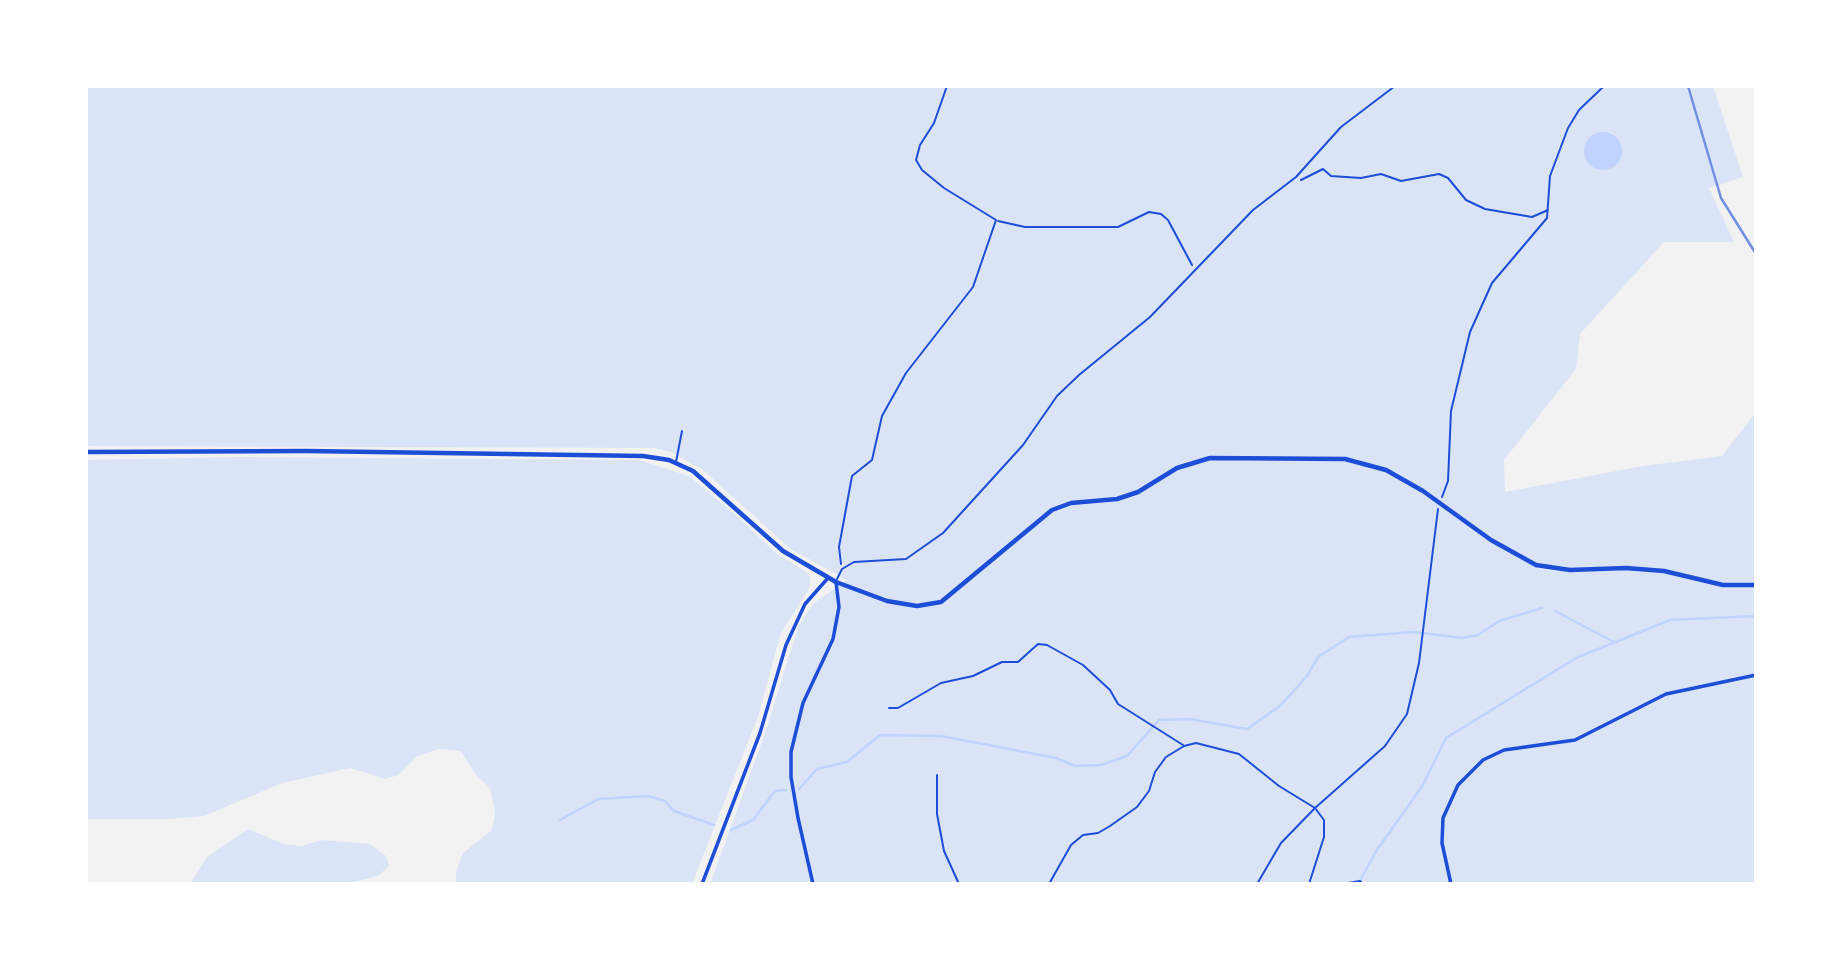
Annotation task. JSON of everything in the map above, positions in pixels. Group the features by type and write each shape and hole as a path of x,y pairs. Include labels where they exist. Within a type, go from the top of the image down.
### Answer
{"street":[{"path":"86,452 307,451 643,456 676,463 693,471 783,551 828,578 887,601 917,606 941,602 1052,510 1071,503 1127,496 1177,468 1210,458 1345,459 1386,470 1440,501 1491,540 1536,565 1570,570 1626,568 1664,571 1723,585 1756,585"},
{"path":"702,884 760,733 786,645 805,604 828,578"},
{"path":"813,884 797,818 791,752 803,703 833,639 839,607 836,582"},
{"path":"1451,884 1442,843 1443,818 1458,785 1483,760 1504,750 1575,740 1666,694 1756,674"}],"lane":[{"path":"836,582 842,569 855,562 893,561 918,553 943,533 1023,445 1057,396 1079,374 1150,317 1253,210 1296,177 1341,127 1395,86"},
{"path":"676,463 682,431"}],"path":[{"path":"947,86 934,123 920,145 916,160 933,180 1008,226 1118,228 1149,212 1161,214 1181,241 1194,269"},
{"path":"1257,884 1281,843 1315,808 1385,746 1407,714 1419,663 1440,501 1448,481 1451,411 1470,332 1492,284 1547,218 1550,176 1568,128 1579,110 1604,86"},
{"path":"1296,177 1304,180 1323,169 1332,176 1361,178 1381,174 1411,182 1439,174 1447,178 1474,205 1485,209 1532,217 1549,209"},
{"path":"842,569 839,547 852,476 872,460 882,416 906,373 973,287 996,220"},
{"path":"889,708 898,708 941,683 973,676 1002,662 1018,662 1038,644 1047,645 1100,678 1118,704 1184,746"},
{"path":"1049,884 1071,845 1083,835 1098,833 1137,807 1150,791 1160,765 1184,746 1196,743 1239,754 1279,786 1315,808 1324,820 1324,837 1309,884"},
{"path":"937,775 937,814 944,851 959,884"},
{"path":"1342,884 1360,881 1363,884"}],"shaded area":[{"path":"86,86 1713,86 1743,177 1709,188 1734,242 1664,242 1580,334 1576,369 1504,460 1505,492 1643,466 1722,456 1756,412 1756,884 710,884 764,736 799,625 814,603 847,580 792,550 703,470 671,452 654,448 86,446"},
{"path":"239,457 639,460 689,476 777,554 805,571 810,577 810,587 780,635 759,714 692,884 456,884 456,872 463,853 492,830 495,812 490,788 475,774 461,751 438,749 416,757 398,775 386,779 350,768 282,783 204,816 86,819 86,460"},
{"path":"248,829 284,844 302,846 321,840 370,844 386,856 389,866 378,876 345,884 190,884 207,857"}],"water":[{"path":"1603,132 1617,137 1622,151 1617,165 1603,170 1589,165 1584,151 1589,137"}],"waterway":[{"path":"799,789 817,769 847,762 880,735 941,736 1056,758 1075,766 1101,765 1127,756 1159,720 1190,719 1247,729 1280,706 1307,676 1318,657 1349,637 1414,632 1462,638 1478,635 1499,621 1542,608"},
{"path":"1555,611 1614,642"},
{"path":"1358,884 1377,850 1423,785 1446,738 1576,658 1670,620 1756,616"},
{"path":"731,830 753,820 775,791 786,790"},
{"path":"560,820 598,799 648,796 665,801 674,811 714,825"}],"railway":[{"path":"1688,86 1721,198 1756,254"}]}
